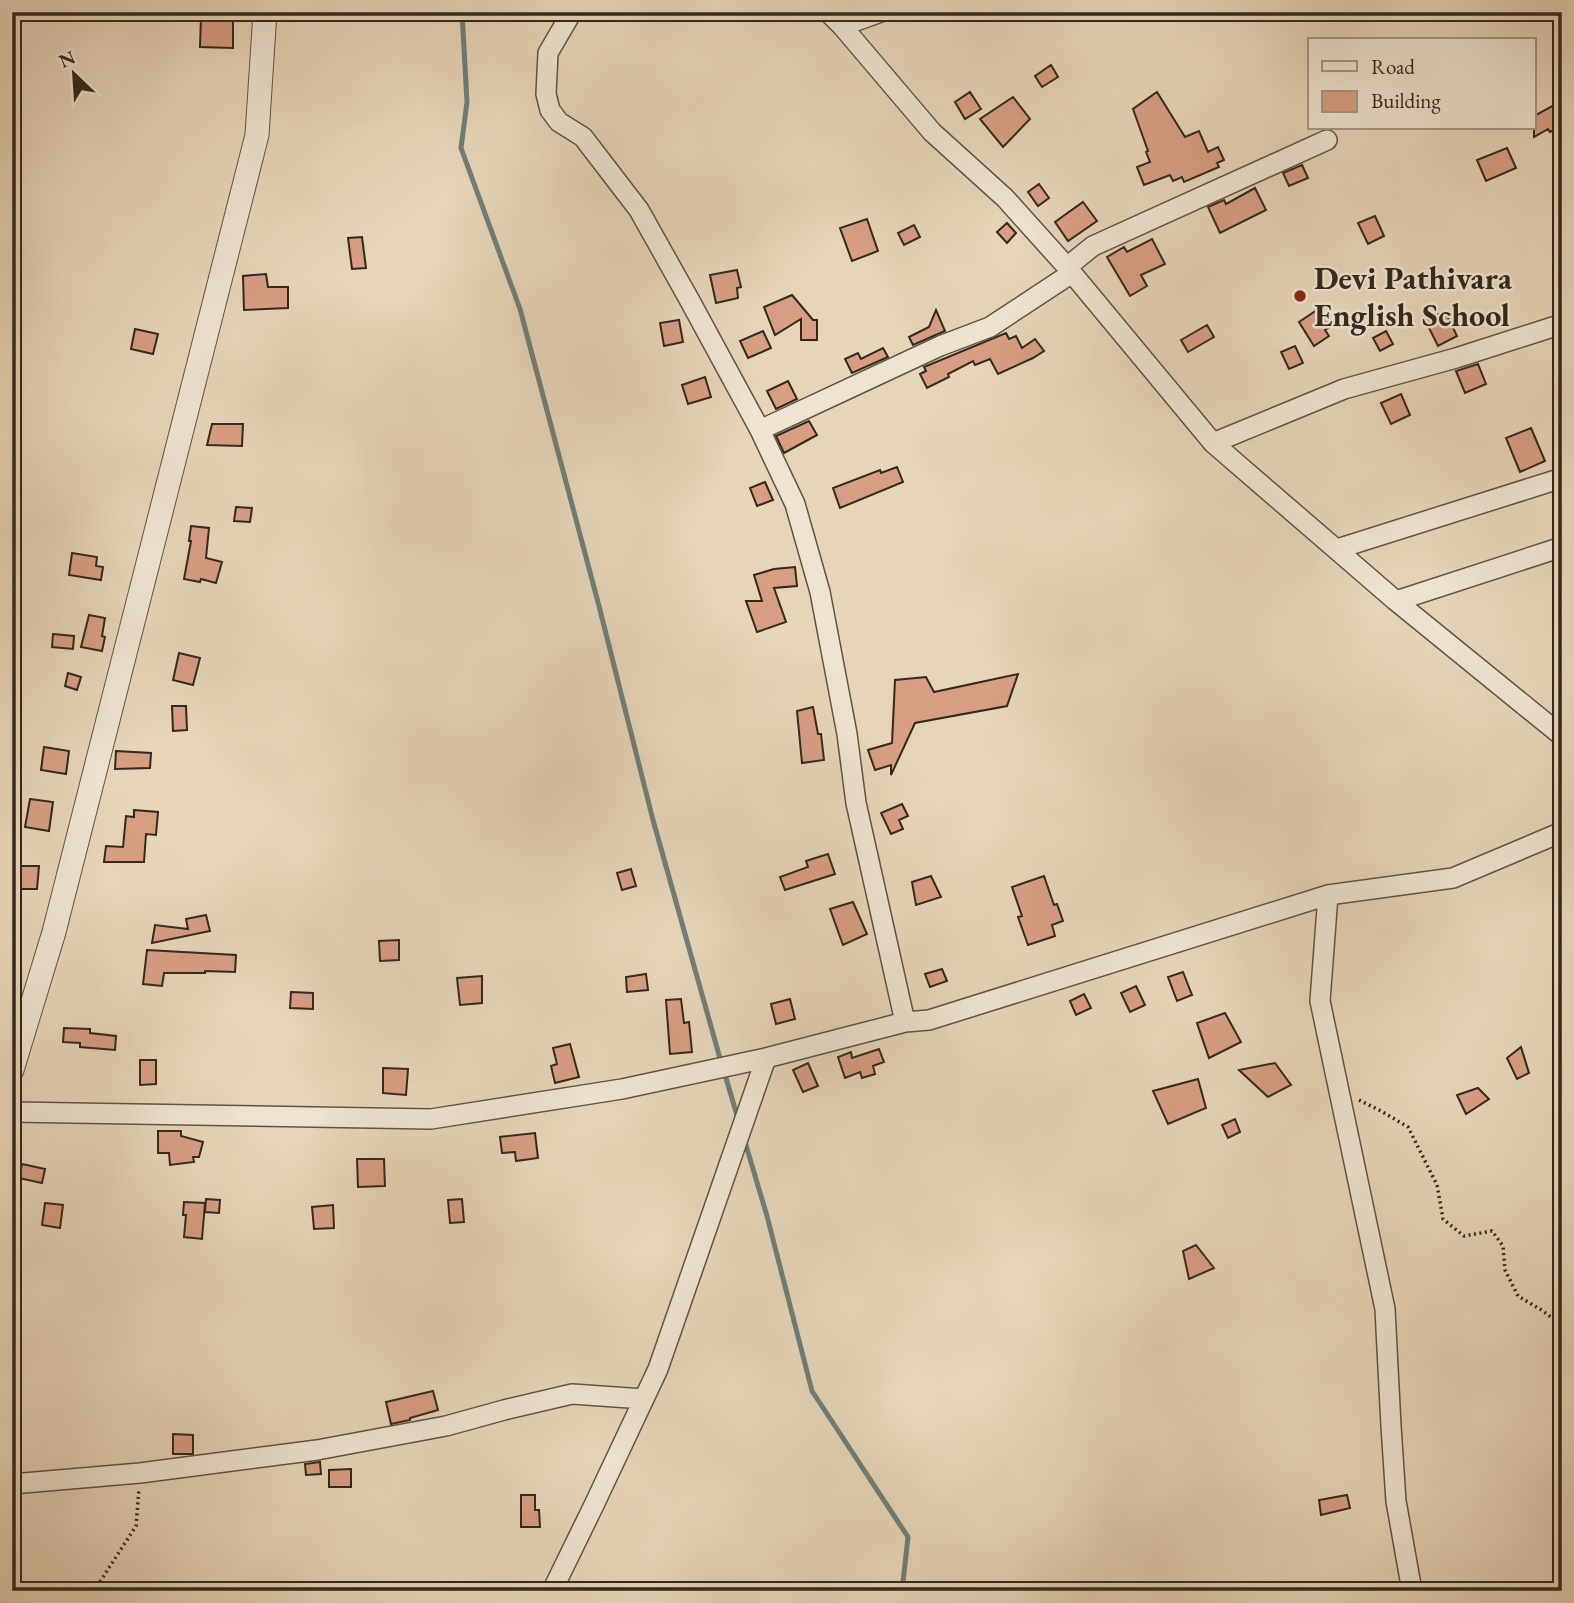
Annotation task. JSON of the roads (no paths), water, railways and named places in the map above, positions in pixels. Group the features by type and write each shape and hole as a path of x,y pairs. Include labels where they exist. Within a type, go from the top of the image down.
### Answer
{"street":[{"path":"12,1070 54,932 257,135 265,12"},
{"path":"572,12 548,53 546,94 550,110 559,122 583,137 639,210 760,430 795,504 820,592 847,734 856,803 905,1021"},
{"path":"835,19 881,12"},
{"path":"835,19 932,132 1004,198 1070,270 1213,443 1396,601 1562,736"},
{"path":"760,430 940,346 990,327 1070,270 1093,246 1327,140"},
{"path":"1213,443 1344,389 1456,358 1562,324"},
{"path":"1337,549 1562,478"},
{"path":"1396,601 1562,547"},
{"path":"12,1112 431,1119 622,1089 766,1058 905,1021 929,1020 1328,895 1453,877 1562,832"},
{"path":"1328,895 1320,1001 1385,1310 1396,1501 1412,1591"},
{"path":"552,1591 658,1369 766,1058"},
{"path":"12,1484 140,1473 317,1450 446,1426 572,1394 644,1399"}],"waterway":[{"path":"462,12 467,102 461,148 520,309 653,820 721,1062"},
{"path":"724,1071 738,1119"},
{"path":"745,1142 812,1391 908,1537 902,1591"}],"place":[{"name":"Devi Pathivara English School","path":"1300,296"}]}
